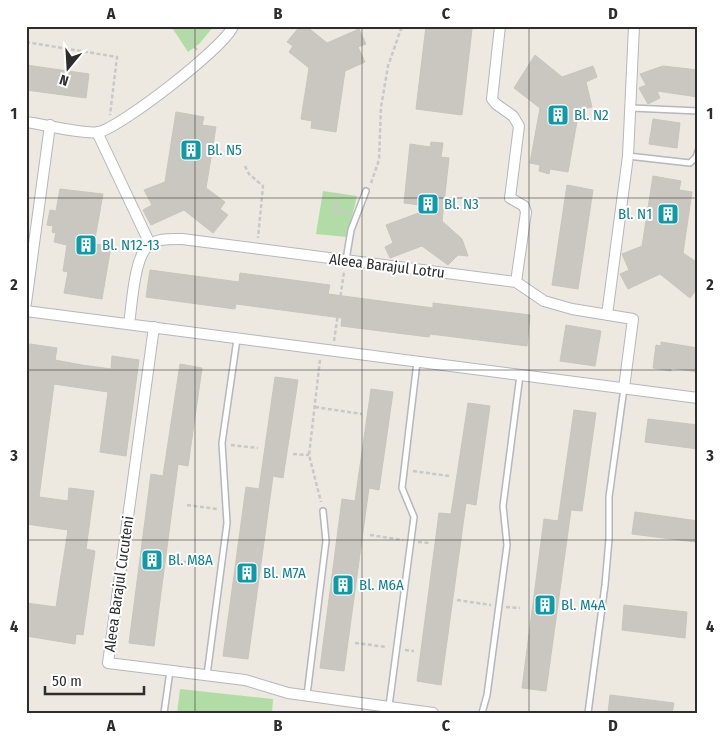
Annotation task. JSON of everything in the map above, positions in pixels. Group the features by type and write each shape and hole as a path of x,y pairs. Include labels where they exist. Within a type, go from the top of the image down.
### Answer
{"street":[{"path":"26,122 97,132 108,128 129,116 203,59 228,37 233,26"},
{"path":"500,26 492,99 517,120 519,126 510,198 524,206 526,212 516,282"},
{"path":"607,315 628,156 632,108 634,26"},
{"path":"26,303 50,126"},
{"path":"97,132 150,244 143,251 138,263 129,324"},
{"name":"Aleea Barajul Lotru","path":"150,244 170,239 516,282 544,300 572,309 633,319 624,388"},
{"path":"26,311 698,398"},
{"name":"Aleea Barajul Cucuteni","path":"154,327 108,663 245,680 288,693 433,713"}],"lane":[{"path":"632,108 698,111"},
{"path":"628,156 690,163 696,157 698,151"},
{"path":"346,260 356,214 366,191"},
{"path":"208,675 227,524 222,443 237,338"},
{"path":"389,707 414,517 402,488 417,362"},
{"path":"482,713 487,695 507,545 504,506 520,375"},
{"path":"588,713 605,585 609,539 609,497 624,388"},
{"path":"307,696 326,541 323,511"},
{"path":"164,713 170,671"}],"path":[{"path":"203,26 190,41 203,59"},
{"path":"366,191 375,178 379,160 381,106 388,66 402,26"},
{"path":"26,42 117,56 108,128"},
{"path":"245,166 249,174 264,186 257,249"},
{"path":"338,193 336,206 332,208 332,213 336,215 340,212 356,214"},
{"path":"336,206 339,207 340,212"},
{"path":"333,350 346,260"},
{"path":"321,349 309,455 323,511"},
{"path":"315,407 362,414"},
{"path":"222,443 258,448"},
{"path":"293,454 309,455"},
{"path":"404,470 449,476"},
{"path":"186,505 226,510"},
{"path":"370,535 430,544"},
{"path":"171,560 222,567"},
{"path":"457,600 520,608"},
{"path":"355,643 414,651"}],"green space":[{"path":"171,26 214,26 199,44 188,52"},
{"path":"323,191 357,196 347,237 316,234"},
{"path":"180,689 273,699 272,713 177,713"}],"building":[{"path":"300,26 306,26 327,43 359,29 366,44 358,47 365,62 345,71 336,132 311,128 312,121 301,119 309,68 289,52 293,46 287,42"},
{"path":"426,26 472,29 462,115 416,109"},
{"name":"Bl. N2","path":"535,55 562,77 593,66 597,77 586,82 592,107 579,110 568,172 550,169 549,174 539,171 540,165 530,163 540,108 514,88"},
{"path":"26,65 89,74 86,98 26,90"},
{"path":"663,66 698,70 698,97 657,91 660,98 648,104 639,88 646,85 640,74"},
{"name":"Bl. N5","path":"176,112 204,117 202,125 216,127 206,188 225,202 220,209 228,215 213,233 184,210 151,225 143,210 152,205 144,190 165,182"},
{"path":"653,119 680,123 677,148 649,144"},
{"name":"Bl. N3","path":"431,142 443,143 441,157 449,158 442,221 462,239 468,256 458,255 448,265 422,246 390,258 385,247 393,243 386,225 435,207 404,203 410,144 430,147"},
{"name":"Bl. N1","path":"653,176 681,181 679,190 692,192 683,253 698,263 698,288 690,298 660,274 628,289 620,274 629,270 622,254 642,246"},
{"path":"567,185 593,190 578,289 552,285"},
{"name":"Bl. N12-13","path":"60,189 103,194 94,244 111,246 102,299 64,293 68,272 63,271 67,245 54,242 56,233 52,232 53,226 47,225 50,210 56,211"},
{"path":"150,270 239,282 240,273 330,285 328,294 433,308 433,303 530,315 527,346 430,334 429,337 341,326 342,318 236,304 235,309 146,297"},
{"path":"566,325 601,331 595,366 560,361"},
{"path":"661,342 698,348 698,372 671,368 671,371 653,368 656,345 661,346"},
{"path":"30,344 57,348 55,360 82,365 111,369 112,356 139,360 126,456 100,452 108,392 54,384 39,497 68,501 69,488 94,491 86,549 95,551 83,635 76,634 75,644 26,636 26,603 56,607 68,530 26,524 26,371"},
{"name":"Bl. M8A","path":"180,364 202,368 188,466 178,464 154,646 129,643 151,474 163,476"},
{"name":"Bl. M7A","path":"275,377 298,380 283,478 273,476 248,659 223,656 246,487 259,489"},
{"name":"Bl. M6A","path":"371,389 393,392 379,490 369,488 344,671 320,668 342,499 355,501"},
{"path":"468,403 490,406 476,505 466,503 441,685 417,681 439,513 451,514"},
{"name":"Bl. M4A","path":"574,410 596,413 582,511 571,510 546,691 522,688 544,519 558,521"},
{"path":"648,419 698,425 698,449 645,442"},
{"path":"635,512 698,521 695,542 632,534"},
{"path":"624,605 687,612 685,638 622,630"},
{"path":"610,695 674,703 672,713 608,713"}],"place":[{"name":"Bl. N2","path":"558,115"},
{"name":"Bl. N5","path":"191,150"},
{"name":"Bl. N3","path":"428,204"},
{"name":"Bl. N1","path":"668,214"},
{"name":"Bl. N12-13","path":"86,245"},
{"name":"Bl. M8A","path":"152,560"},
{"name":"Bl. M7A","path":"247,573"},
{"name":"Bl. M6A","path":"343,585"},
{"name":"Bl. M4A","path":"545,605"}]}
